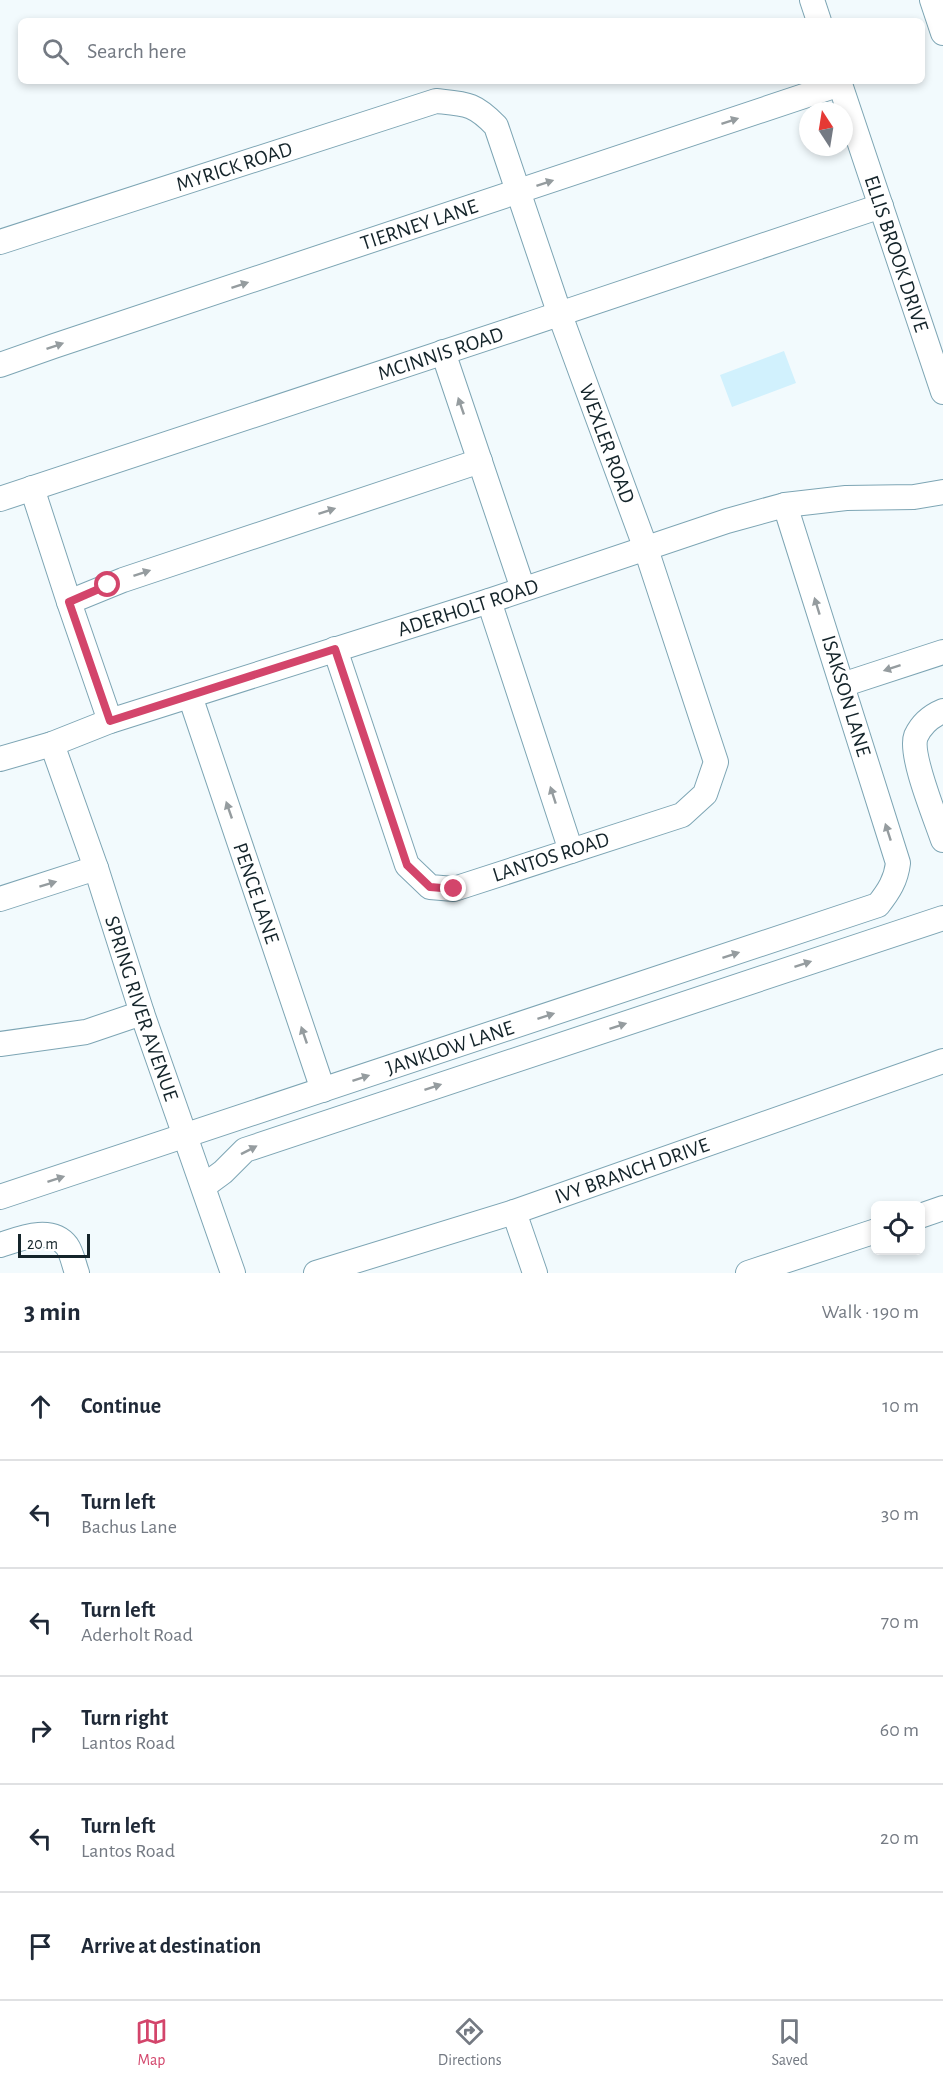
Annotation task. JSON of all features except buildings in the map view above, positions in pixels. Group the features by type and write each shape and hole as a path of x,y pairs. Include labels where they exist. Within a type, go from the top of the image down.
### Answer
{"street":[{"path":"812,0 818,18"},
{"path":"932,0 943,33"},
{"name":"TIERNEY LANE","path":"0,365 837,84"},
{"name":"ELLIS BROOK DRIVE","path":"840,84 943,392"},
{"name":"MYRICK ROAD","path":"0,242 436,101 470,105"},
{"name":"WEXLER ROAD","path":"470,105 484,113 496,126 560,315 646,549 716,762 705,794"},
{"name":"MCINNIS ROAD","path":"0,499 560,315 881,206"},
{"path":"443,352 523,589"},
{"path":"69,602 134,576 480,461"},
{"path":"32,488 110,721"},
{"name":"ADERHOLT ROAD","path":"0,759 52,744 110,721 489,601 727,521 785,505 846,498 914,497 943,492"},
{"name":"ISAKSON LANE","path":"785,505 898,863 891,888"},
{"path":"489,601 571,851"},
{"name":"LANTOS ROAD","path":"335,649 407,865 430,887 454,889 682,814 705,794"},
{"path":"842,685 943,652"},
{"name":"PENCE LANE","path":"190,696 323,1090"},
{"path":"943,711 929,717 915,737 916,762 943,840"},
{"name":"SPRING RIVER AVENUE","path":"52,744 233,1273"},
{"path":"0,899 96,868"},
{"name":"JANKLOW LANE","path":"0,1197 879,905 891,888"},
{"path":"204,1186 223,1172 245,1150 943,918"},
{"path":"0,1044 86,1032 142,1012"},
{"name":"IVY BRANCH DRIVE","path":"316,1273 378,1264 514,1212 943,1061"},
{"path":"925,1215 943,1208"},
{"path":"514,1212 535,1273"},
{"path":"748,1273 871,1233"},
{"path":"0,1245 32,1235 58,1239 67,1246 77,1273"}],"shaded area":[{"path":"784,351 796,383 732,407 720,375"}],"route":[{"path":"108,585 69,602 110,721 335,649 407,865 430,887 454,889"}]}
